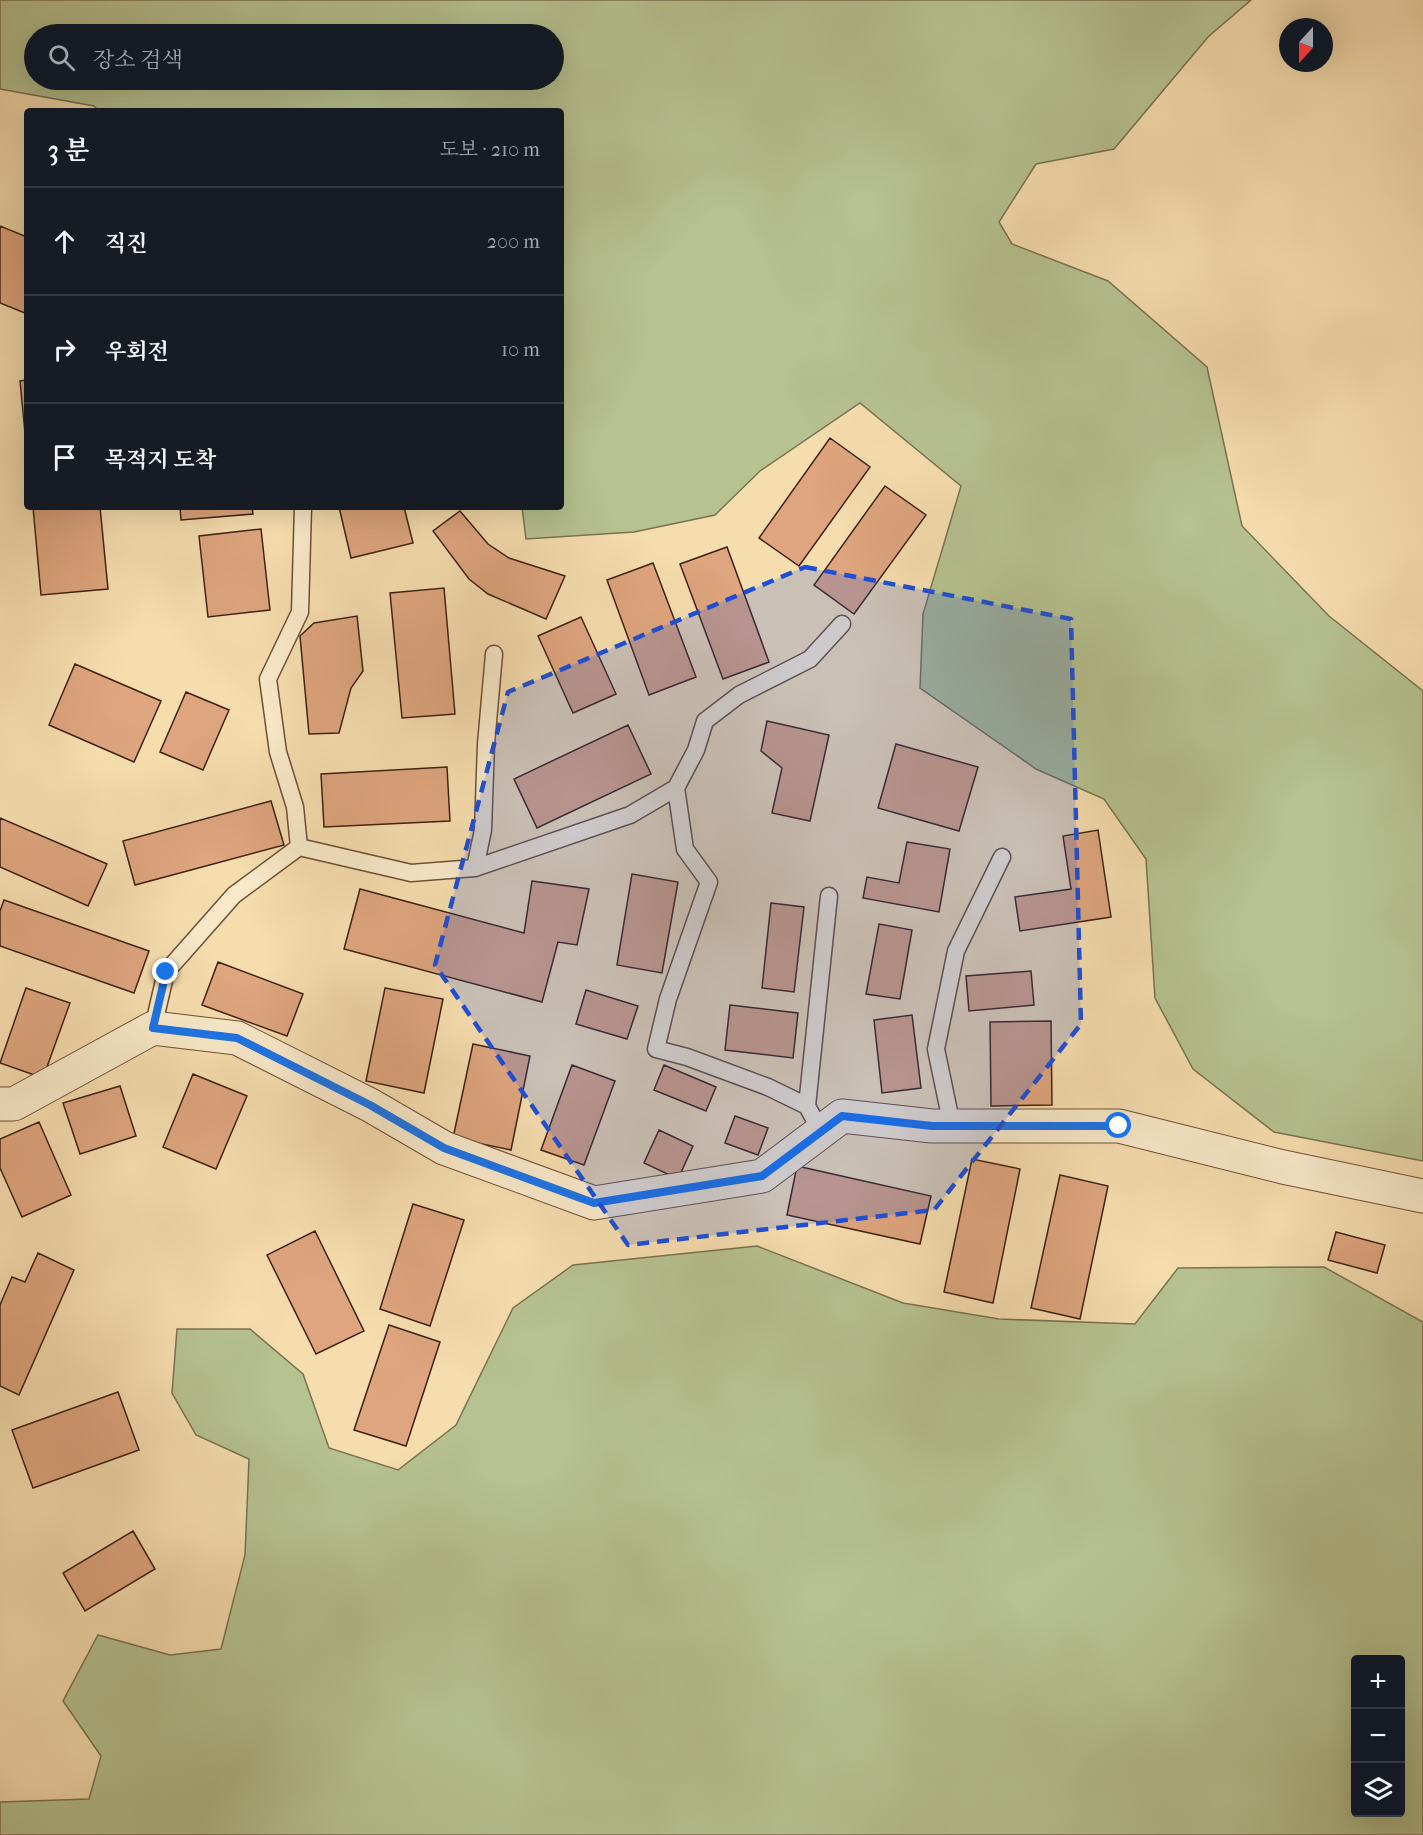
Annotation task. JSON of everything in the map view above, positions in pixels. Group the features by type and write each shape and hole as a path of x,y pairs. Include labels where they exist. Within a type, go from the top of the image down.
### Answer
{"street":[{"path":"0,1104 14,1104 153,1028 237,1038 370,1105 444,1148 594,1203 762,1176 814,1119 842,1116 932,1126 1119,1126 1283,1167 1423,1196"}],"lane":[{"path":"299,847 295,807 278,752 268,679 300,612 303,510"},
{"path":"153,1028 166,972 234,895 299,847 411,873 475,868 630,815 676,788 696,750 705,721 740,694 810,659 842,624"},
{"path":"475,868 483,830 486,744 494,654"},
{"path":"676,788 685,849 709,882 668,999 657,1049 687,1057 768,1087 814,1119"},
{"path":"952,1126 936,1049 956,951 1002,857"},
{"path":"814,1119 829,896"}],"highlighted area":[{"path":"805,567 1071,619 1081,1024 934,1210 628,1245 435,965 508,692"}],"green space":[{"path":"0,0 1251,0 1208,37 1114,149 1036,164 999,222 1012,244 1108,281 1207,367 1242,526 1329,616 1423,691 1423,1161 1274,1132 1193,1069 1155,998 1146,859 1104,799 1036,769 920,688 923,614 961,486 860,403 760,471 715,515 634,532 526,539 522,510 564,510 564,108 96,108 0,89"},
{"path":"757,1246 903,1303 999,1319 1135,1324 1178,1268 1324,1267 1423,1322 1423,1835 0,1835 0,1802 89,1799 101,1756 63,1701 98,1635 170,1655 221,1649 245,1555 249,1459 196,1435 172,1393 177,1329 250,1329 303,1374 329,1448 398,1470 456,1425 513,1308 573,1265"}],"building":[{"path":"0,226 24,236 24,313 0,303"},
{"path":"24,380 24,423 20,381"},
{"path":"830,438 870,467 799,566 759,538"},
{"path":"885,486 926,515 854,614 814,585"},
{"path":"33,510 100,510 108,589 41,595"},
{"path":"180,510 252,510 253,514 181,520"},
{"path":"340,510 405,510 413,543 351,558"},
{"path":"460,511 488,544 509,558 565,576 546,619 488,594 469,579 433,531"},
{"path":"261,529 270,610 208,617 199,536"},
{"path":"727,547 769,662 723,679 680,564"},
{"path":"653,563 696,677 649,695 607,580"},
{"path":"444,588 455,714 402,718 390,593"},
{"path":"357,616 363,671 351,688 339,733 309,734 300,636 314,623"},
{"path":"581,617 616,694 573,713 538,636"},
{"path":"75,664 161,701 134,762 49,725"},
{"path":"186,692 229,710 203,770 160,752"},
{"path":"767,721 829,735 810,821 772,813 782,768 761,751"},
{"path":"628,725 651,774 537,828 514,779"},
{"path":"896,744 978,767 959,831 878,808"},
{"path":"447,767 450,821 324,827 321,774"},
{"path":"271,801 284,845 135,885 123,841"},
{"path":"0,818 107,864 88,906 0,867"},
{"path":"1098,830 1111,917 1020,931 1015,897 1071,889 1063,836"},
{"path":"907,842 950,849 939,912 863,898 867,877 899,883"},
{"path":"632,874 678,882 662,973 617,965"},
{"path":"532,881 589,889 577,945 558,942 542,1002 344,949 360,889 524,933"},
{"path":"4,900 149,951 134,993 0,946 0,911"},
{"path":"771,903 804,907 794,992 762,988"},
{"path":"879,924 912,930 900,999 866,994"},
{"path":"218,962 303,994 287,1036 202,1005"},
{"path":"1031,971 1034,1005 969,1011 966,976"},
{"path":"26,988 70,1003 43,1078 0,1063"},
{"path":"385,988 443,999 424,1093 366,1081"},
{"path":"586,990 638,1006 627,1039 576,1024"},
{"path":"730,1005 798,1013 793,1058 725,1050"},
{"path":"912,1015 921,1088 882,1093 874,1020"},
{"path":"1051,1021 1052,1105 991,1106 990,1022"},
{"path":"473,1044 530,1056 511,1150 453,1138"},
{"path":"572,1065 615,1081 584,1165 541,1150"},
{"path":"664,1065 716,1087 706,1111 654,1090"},
{"path":"193,1074 247,1096 216,1169 163,1147"},
{"path":"120,1086 136,1136 80,1154 63,1103"},
{"path":"735,1116 768,1128 758,1155 725,1143"},
{"path":"39,1122 71,1195 22,1217 0,1168 0,1139"},
{"path":"659,1130 693,1146 678,1179 644,1163"},
{"path":"972,1159 1020,1169 993,1303 944,1292"},
{"path":"797,1166 931,1196 920,1244 787,1215"},
{"path":"1060,1175 1108,1186 1080,1319 1031,1308"},
{"path":"413,1204 464,1220 430,1326 380,1309"},
{"path":"315,1231 364,1331 316,1354 267,1255"},
{"path":"1336,1232 1385,1245 1377,1273 1328,1260"},
{"path":"38,1253 74,1270 19,1395 0,1386 0,1305 12,1277 25,1282"},
{"path":"389,1325 440,1342 406,1446 354,1430"},
{"path":"118,1392 139,1450 33,1488 12,1430"},
{"path":"133,1531 155,1569 85,1611 63,1573"}],"route":[{"path":"166,972 153,1028 237,1038 370,1105 444,1148 594,1203 762,1176 842,1116 932,1126 1119,1126"}]}
